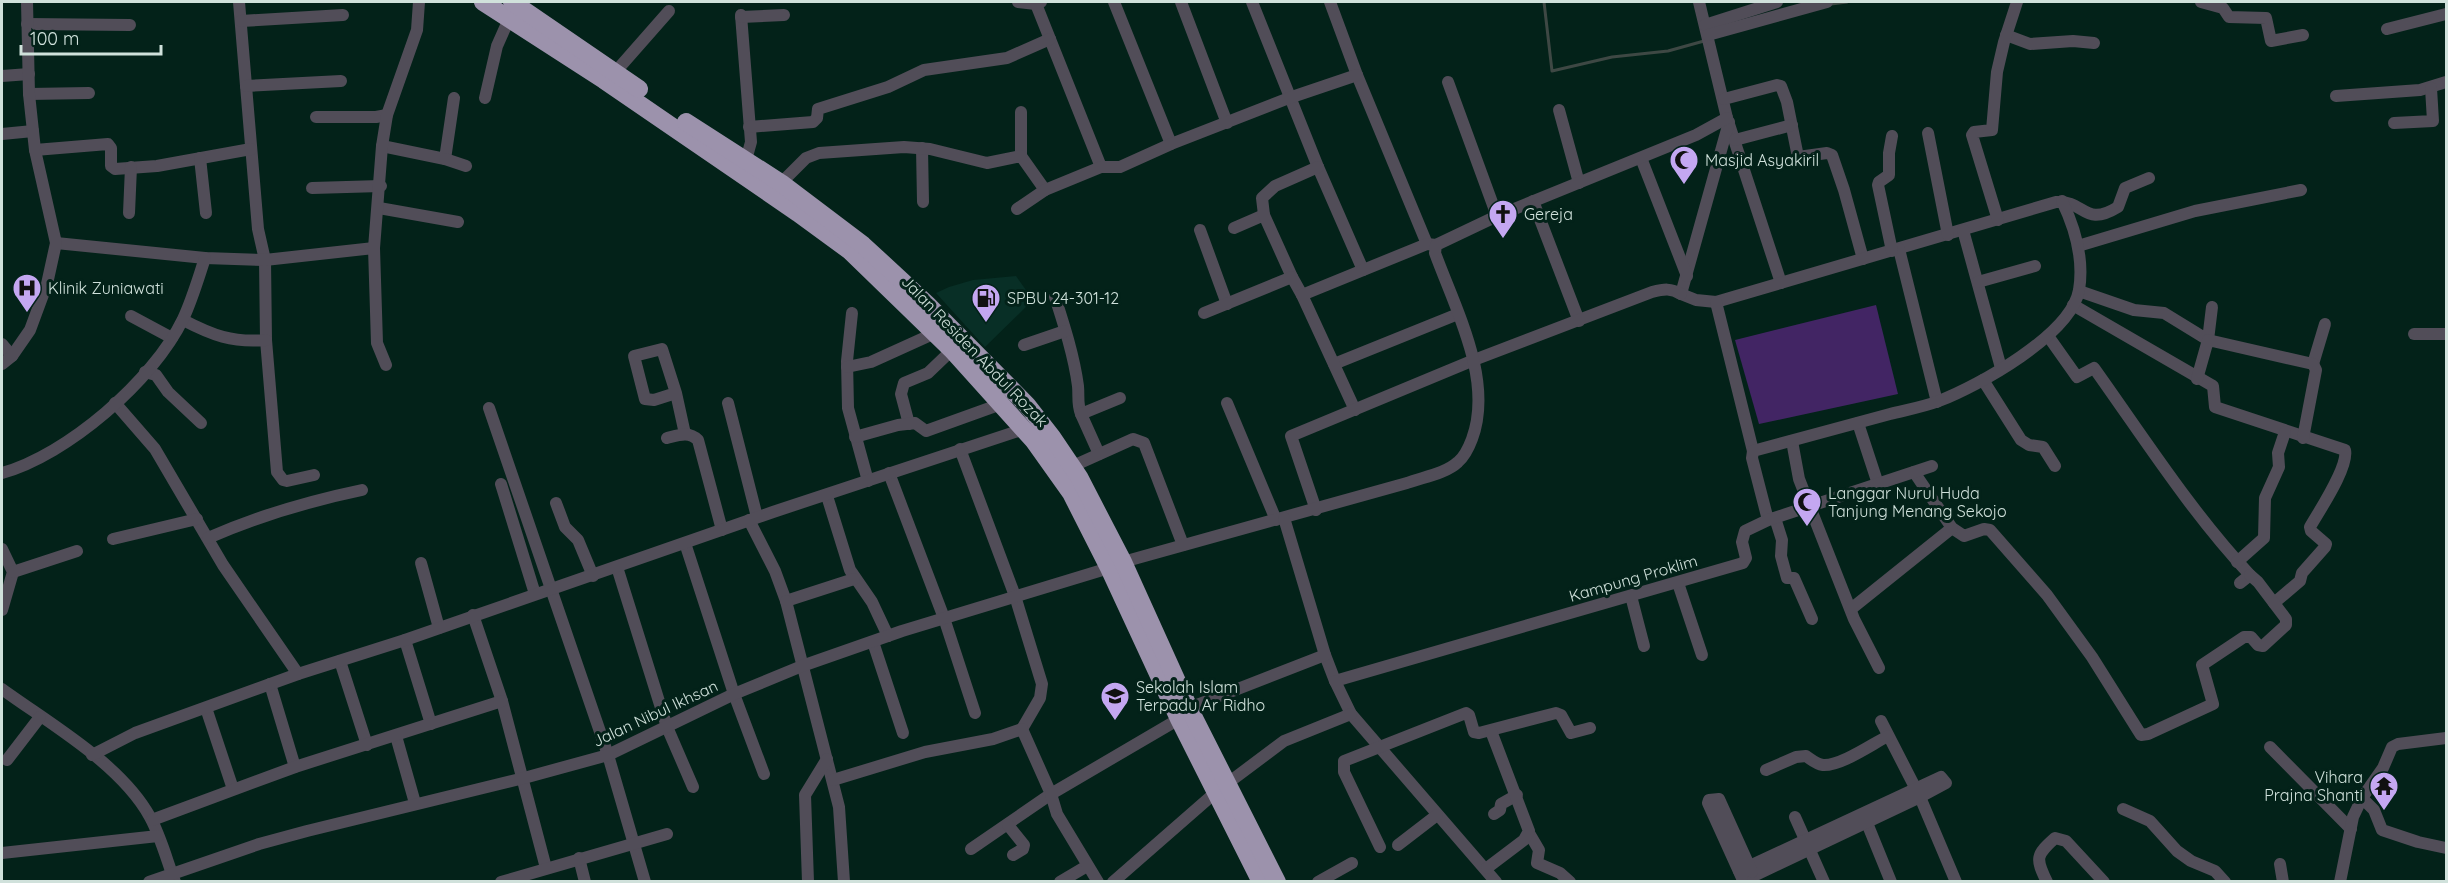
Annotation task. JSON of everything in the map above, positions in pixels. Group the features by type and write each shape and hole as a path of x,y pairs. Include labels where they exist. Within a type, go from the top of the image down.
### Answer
{"highway":[{"name":"Jalan Residen Abdul Rozak","path":"483,2 510,10 609,76 831,236 877,276 952,350 1023,429 1059,474 1116,565"},
{"name":"Jalan Residen Abdul Rozak","path":"609,76 781,183 863,245 919,297 1027,405 1073,466 1184,713 1222,787 1277,882"},
{"name":"Jalan Residen Abdul Rozak","path":"1222,787 1261,882"}],"street":[{"path":"2,364 12,356 30,330 46,284 56,243 34,150 29,94 27,2"},
{"path":"239,2 258,229 265,260 266,340 278,475 287,481 315,475"},
{"path":"386,364 377,343 374,248 381,186 382,146 387,115 417,30 419,2"},
{"path":"1018,2 1039,3 1050,39 1101,167"},
{"path":"1114,2 1171,144"},
{"path":"1181,2 1227,123"},
{"path":"1252,2 1289,98 1363,270"},
{"path":"1330,2 1357,75 1435,253 1474,360"},
{"path":"1699,2 1728,120 1781,283"},
{"path":"1708,36 1777,2"},
{"path":"1708,36 1827,2"},
{"path":"1998,220 1972,135 1974,132 1992,130 1997,72 2017,2"},
{"path":"2201,2 2223,8 2229,17 2266,18 2271,41 2303,35"},
{"path":"485,98 497,46 510,10"},
{"path":"609,76 669,11"},
{"path":"2387,30 2446,14"},
{"path":"241,21 343,15"},
{"path":"746,160 751,142 741,16 784,15"},
{"path":"27,24 130,25"},
{"path":"2006,35 2030,44 2094,42"},
{"path":"749,127 813,122 817,118 819,109 888,87 916,72 953,64 1008,58 1050,39"},
{"path":"2,76 29,74"},
{"path":"1017,209 1045,190 1101,167 1120,167 1171,144 1289,98 1357,75"},
{"path":"246,86 341,81"},
{"path":"1448,82 1497,216"},
{"path":"2336,96 2431,88 2446,82"},
{"path":"1724,99 1779,85 1785,96 1799,158 1827,153 1832,155 1863,259"},
{"path":"2394,123 2433,121 2431,88"},
{"path":"29,94 89,93"},
{"path":"445,159 454,98"},
{"path":"1559,110 1579,183"},
{"path":"1021,112 1022,156 1045,190"},
{"path":"316,117 387,115"},
{"path":"1302,295 1641,158 1728,120"},
{"path":"1681,294 1728,120"},
{"path":"1735,140 1792,125"},
{"path":"2,134 33,131"},
{"path":"1928,133 1948,235"},
{"path":"1892,136 1889,175 1878,185 1937,402"},
{"path":"34,150 108,144 111,148 111,168 200,158 251,149"},
{"path":"382,146 466,165"},
{"path":"781,183 806,158 819,153 870,148 922,148 987,163 1022,156"},
{"path":"922,148 923,202"},
{"path":"200,158 206,213"},
{"path":"1641,158 1687,276"},
{"path":"129,213 131,167"},
{"path":"1318,167 1268,190 1262,198 1264,215 1355,410"},
{"path":"1316,510 1291,436 1474,360 1666,288 1696,300 1716,302 2062,201 2071,203 2089,215 2096,216 2118,207 2125,188 2149,178"},
{"path":"312,188 381,186"},
{"path":"2078,246 2195,211 2301,190"},
{"path":"1533,201 1579,321"},
{"path":"1753,451 1937,402 1983,380 2048,336 2073,305 2079,291 2078,246 2072,223 2062,201"},
{"path":"379,208 458,222"},
{"path":"1234,228 1264,215"},
{"path":"1200,230 1227,303"},
{"path":"1963,230 2001,368"},
{"path":"56,243 206,258 265,260 374,248"},
{"path":"2,473 38,460 95,422 145,372 183,320 206,258"},
{"path":"1978,282 2034,266"},
{"path":"1204,313 1292,277"},
{"path":"2079,291 2134,310 2164,313 2208,340 2313,364"},
{"path":"1055,297 1078,387 1077,403 1099,454"},
{"path":"1716,302 1753,451 1752,458 1772,519 1782,540 1781,556 1786,578 1794,578 1812,619"},
{"path":"2073,305 2214,387 2215,407 2302,438 2341,449 2346,455 2339,474 2310,527 2311,531 2326,544 2325,548 2302,573 2300,581 2274,603"},
{"path":"2197,379 2208,340 2212,307"},
{"path":"852,313 847,367 848,408 868,481"},
{"path":"1334,364 1458,315"},
{"path":"131,316 172,338"},
{"path":"183,320 226,339 246,342 266,340"},
{"path":"2302,438 2316,370 2313,364 2325,324"},
{"path":"1024,345 1065,332"},
{"path":"847,367 871,362 935,333"},
{"path":"2414,334 2446,334"},
{"path":"1914,472 1952,528 1964,536 1990,530 2047,595 2092,657 2141,735 2213,704 2202,665 2244,637 2252,637 2258,645 2263,646 2288,622 2274,603 2245,579 2236,562 2094,368 2077,377 2048,336"},
{"path":"2,344 12,356"},
{"path":"676,393 654,400 645,399 634,356 662,349 676,393 685,434"},
{"path":"909,424 901,394 904,384 928,373 952,350"},
{"name":"Jalan Nibul Ikhsan","path":"149,882 173,878 259,844 608,755 734,694 802,666 888,636 1183,545 1316,510 1448,469 1460,461 1469,446 1478,413 1479,396 1474,360"},
{"path":"145,372 156,375 168,392 201,423"},
{"path":"1983,380 2021,440 2029,445 2043,447 2055,466"},
{"path":"1081,414 1120,398"},
{"path":"115,403 155,449 223,565 298,674"},
{"path":"728,403 753,519 786,601 833,780 838,807 844,882"},
{"path":"1227,403 1280,519 1324,655 1351,714 1437,815 1487,868 1496,882"},
{"path":"855,437 909,424 917,424 926,431 1001,404"},
{"path":"489,408 608,755 645,882"},
{"path":"1858,423 1878,484"},
{"path":"92,755 135,733 298,674 405,640 753,519 1023,429"},
{"path":"2236,562 2264,538 2265,498 2279,467 2278,453 2285,432"},
{"path":"667,438 685,434 694,436 701,447 722,530"},
{"path":"1073,466 1134,439 1144,443 1183,545"},
{"path":"1792,441 1799,479 1854,620 1879,668"},
{"path":"833,780 925,752 993,739 1022,729 1042,692 1042,684 1015,596 960,449"},
{"name":"Kampung Proklim","path":"1335,681 1743,563 1746,558 1742,542 1745,531 1772,519 1932,466"},
{"path":"889,473 944,618 975,713"},
{"path":"501,484 535,594"},
{"path":"208,538 244,522 294,506 362,489"},
{"path":"827,496 842,549 854,579 872,602 888,636"},
{"path":"556,503 565,527 578,540 593,576"},
{"path":"113,538 197,519"},
{"path":"1851,609 1952,528"},
{"path":"685,543 734,694 764,774"},
{"path":"2,549 13,572 2,610"},
{"path":"13,572 77,551"},
{"path":"421,563 439,627"},
{"path":"617,567 667,727 693,787"},
{"path":"786,601 854,579"},
{"path":"1678,583 1702,655"},
{"path":"1631,596 1644,645"},
{"path":"473,615 502,701 546,868"},
{"path":"405,640 431,724"},
{"path":"873,642 903,733"},
{"path":"971,849 1051,794 1184,713 1324,655"},
{"path":"340,660 367,745"},
{"path":"270,684 295,767"},
{"path":"2,689 92,755 144,806 152,820 173,878"},
{"path":"152,820 295,767 502,701"},
{"path":"206,708 233,789"},
{"path":"1380,847 1344,772 1344,761 1466,713 1469,715 1475,732 1491,731 1556,713 1561,715 1571,734 1590,728"},
{"path":"1113,882 1222,787 1284,741 1351,714"},
{"path":"7,760 40,717"},
{"path":"1881,721 1918,793 1956,882"},
{"path":"1022,729 1058,814 1098,882"},
{"path":"1491,731 1529,832 1539,850 1538,864 1560,873 1570,882"},
{"path":"396,736 415,803"},
{"path":"1766,770 1806,756 1816,764 1826,765 1888,736"},
{"path":"2340,882 2353,818 2362,798 2383,768 2394,745 2446,738"},
{"path":"2270,747 2351,829"},
{"path":"808,882 805,795 827,759"},
{"path":"1806,845 1867,823 1918,793"},
{"path":"1747,876 1806,845 1918,793"},
{"path":"1494,814 1500,810 1501,804 1517,795"},
{"path":"2362,798 2374,810 2382,830 2418,842 2446,848"},
{"path":"1719,799 1747,876 1708,802 1709,800 1719,799"},
{"path":"2123,809 2150,822 2177,851 2191,861 2215,871 2225,882"},
{"path":"1398,845 1437,815"},
{"path":"1795,817 1824,882"},
{"path":"1867,823 1891,882"},
{"path":"1008,825 1024,845 1023,849 1013,855"},
{"path":"1487,868 1524,840 1529,832"},
{"path":"501,882 667,834"},
{"path":"2,853 158,836"},
{"path":"2047,882 2038,864 2039,856 2055,838 2066,841 2104,882"},
{"path":"579,858 585,882"},
{"path":"1318,882 1352,863"},
{"path":"2280,864 2283,882"},
{"path":"1060,882 1087,866"}],"shaded area":[{"name":"SPBU 24-301-12","path":"1016,276 1033,300 985,347 936,293 973,280"},
{"path":"1876,305 1898,394 1759,424 1735,340"}],"waterway":[{"path":"1544,2 1552,71 1612,57 1668,51 1704,41"},
{"path":"1831,4 1847,2"}],"place":[{"name":"Masjid Asyakiril","path":"1684,186"},
{"name":"Gereja","path":"1503,240"},
{"name":"Klinik Zuniawati","path":"27,314"},
{"name":"SPBU 24-301-12","path":"986,324"},
{"name":"Langgar Nurul Huda Tanjung Menang Sekojo","path":"1807,528"},
{"name":"Sekolah Islam Terpadu Ar Ridho","path":"1115,722"},
{"name":"Vihara Prajna Shanti","path":"2384,812"}]}
